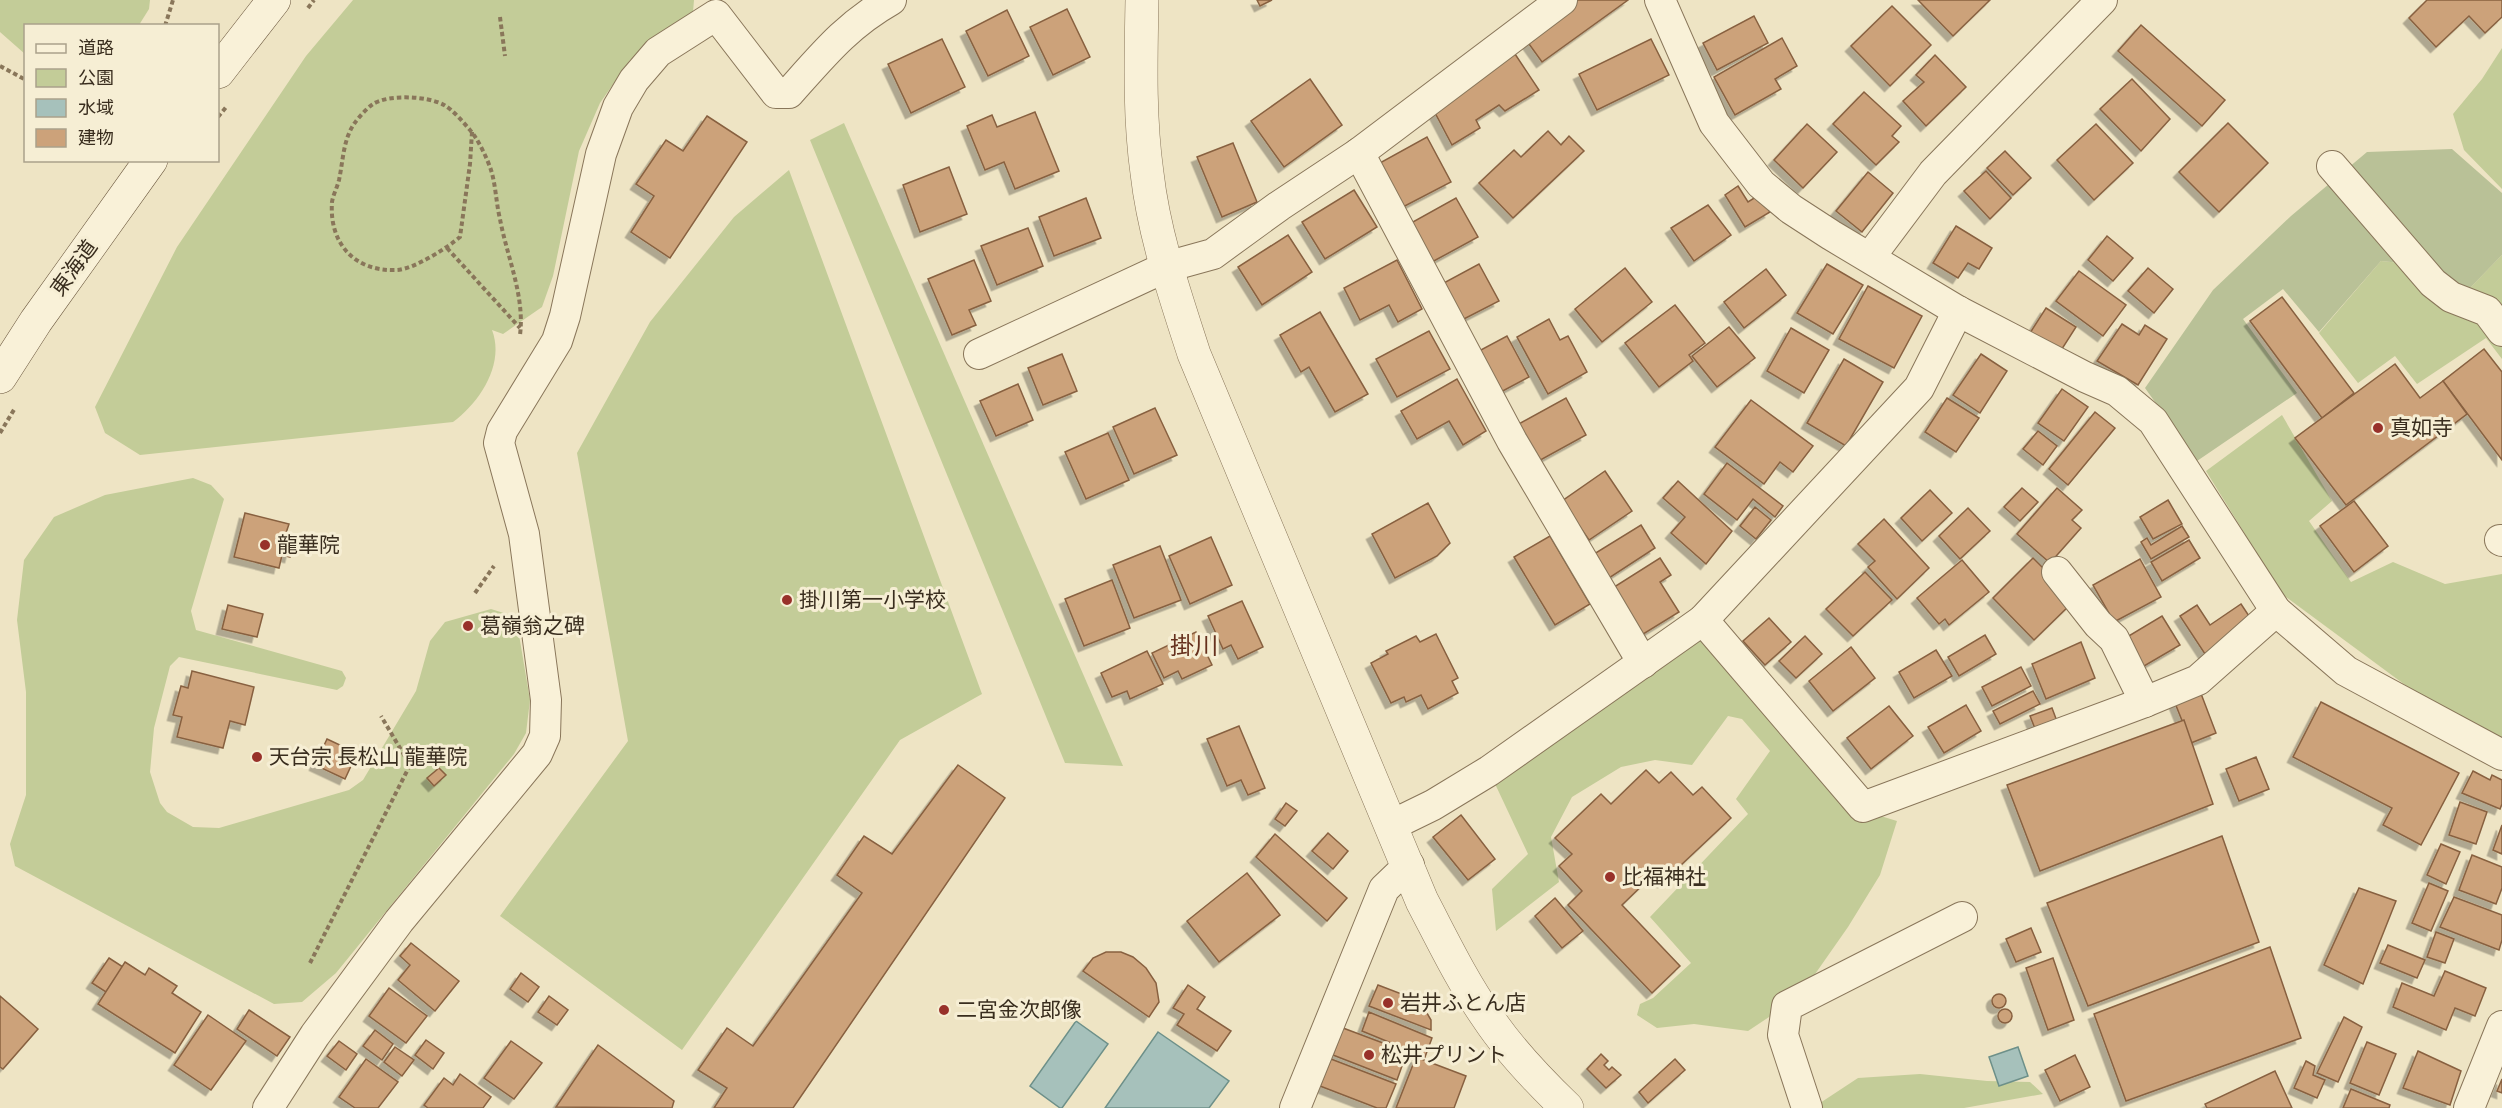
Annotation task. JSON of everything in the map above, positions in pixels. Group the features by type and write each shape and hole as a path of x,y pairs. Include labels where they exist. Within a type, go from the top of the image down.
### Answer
{"street":[{"path":"219,71 274,0"},
{"path":"268,1108 315,1035 386,939 537,754 545,736 546,700 524,534 499,442 502,431 556,341 566,315 601,154 618,107 634,80 658,52 716,15 776,93 789,93 838,38 866,14 891,0"},
{"path":"1142,0 1140,92 1147,174 1166,267 1194,354 1409,865 1422,902 1449,954 1488,1019 1541,1082 1567,1108"},
{"path":"980,354 1166,267 1213,254 1279,206 1359,153 1562,0"},
{"path":"1660,0 1714,123 1761,184 1791,209 1958,311 2085,377 2117,391 2153,421 2276,611 2346,671 2502,754"},
{"path":"1870,257 1933,173 2102,0"},
{"path":"1359,153 1512,441 1643,663"},
{"name":"東海道","path":"10,389 36,321 150,162"},
{"path":"2332,166 2433,283 2451,297 2487,311 2502,331"},
{"path":"1392,825 1433,805 1489,771 1703,620 1919,388 1958,311"},
{"path":"2057,572 2098,624 2114,639 2145,702"},
{"path":"1703,620 1863,807 2198,680 2276,611"},
{"path":"1295,1108 1384,889 1409,865"},
{"path":"1807,1108 1783,1035 1787,1006 1962,917"},
{"path":"2469,1108 2502,1026"}],"path":[{"path":"166,24 173,0"},
{"path":"500,17 505,56"},
{"path":"0,66 24,79"},
{"path":"472,132 460,237 447,248 399,270 378,269 360,264 346,252 336,237 332,219 332,199 338,184 348,136 355,122 373,104 403,98 419,98 444,105 472,132 491,170 500,219 521,303 521,329 518,343"},
{"path":"447,248 521,329"},
{"path":"0,433 10,389"},
{"path":"310,963 410,765 381,716"}],"green space":[{"path":"0,0 150,0 149,9 140,24 24,24 24,53 0,32"},
{"path":"353,0 694,0 693,12 630,60 600,103 579,151 553,276 542,307 503,334 492,330 495,356 488,381 463,414 453,422 140,455 105,433 95,407 177,247 306,56"},
{"path":"2502,48 2502,189 2464,150 2453,114 2482,79"},
{"path":"844,123 1123,766 1065,763 810,140"},
{"path":"2452,149 2502,193 2502,255 2468,290 2401,263 2381,261 2319,332 2283,289 2243,319 2297,393 2197,461 2145,388 2213,290 2291,216 2367,152"},
{"path":"789,170 982,694 900,740 682,1050 500,916 628,741 577,453 650,322 734,217"},
{"path":"2502,255 2502,359 2486,338 2417,384 2395,356 2358,383 2319,333 2381,261 2401,263 2468,290"},
{"path":"2282,415 2332,501 2309,521 2351,582 2393,562 2445,584 2502,574 2502,742 2416,693 2282,594 2206,471"},
{"path":"193,478 211,485 224,499 191,611 196,630 342,671 346,678 343,686 337,690 179,657 170,666 154,728 150,772 160,803 167,812 193,827 219,828 349,790 363,780 416,691 430,641 445,622 491,609 516,617 530,700 526,733 514,754 336,973 302,1002 274,1004 15,866 10,844 26,795 26,692 17,620 24,560 54,517 105,495"},
{"path":"1703,620 1861,810 1897,821 1880,875 1848,927 1799,997 1748,1031 1694,1024 1657,1028 1637,1015 1640,1004 1653,998 1691,963 1650,917 1748,814 1736,799 1770,751 1742,719 1728,716 1692,765 1655,760 1621,767 1572,797 1551,837 1559,882 1496,931 1492,889 1528,854 1489,771"},
{"path":"1920,1074 1987,1081 2030,1082 2043,1094 1964,1108 1820,1108 1817,1105 1858,1078"}],"water":[{"path":"1076,1021 1108,1044 1060,1108 1030,1086"},
{"path":"1158,1032 1229,1081 1209,1108 1105,1108"},
{"path":"2018,1047 2028,1076 1999,1086 1989,1057"}],"building":[{"path":"1257,0 1272,0 1260,6"},
{"path":"1576,0 1628,0 1542,62 1524,37"},
{"path":"1918,0 1990,0 1953,36"},
{"path":"2427,0 2502,0 2502,17 2485,33 2469,16 2436,47 2409,18"},
{"path":"1892,6 1931,45 1890,86 1851,46"},
{"path":"1067,9 1090,57 1053,75 1030,27"},
{"path":"1007,10 1029,56 988,76 966,31"},
{"path":"1754,16 1768,43 1717,70 1703,43"},
{"path":"2141,25 2225,100 2202,126 2118,51"},
{"path":"1782,38 1797,66 1775,79 1781,89 1735,115 1714,77"},
{"path":"942,39 965,87 911,113 888,64"},
{"path":"1651,39 1669,75 1597,110 1579,74"},
{"path":"1515,54 1539,90 1505,111 1499,105 1476,120 1480,128 1452,145 1433,109"},
{"path":"1935,55 1966,87 1926,126 1903,101 1924,82 1916,75"},
{"path":"1310,79 1342,125 1284,167 1251,121"},
{"path":"2132,79 2170,119 2141,151 2100,109"},
{"path":"1864,92 1901,126 1892,136 1899,142 1876,165 1833,124"},
{"path":"1035,112 1059,171 1015,189 1004,162 985,170 967,126 992,115 997,127"},
{"path":"707,116 747,142 670,258 631,232 654,196 636,184 666,140 683,151"},
{"path":"2228,123 2268,163 2219,212 2179,172"},
{"path":"1807,124 1837,152 1803,188 1774,160"},
{"path":"2096,124 2133,163 2094,200 2057,160"},
{"path":"1548,131 1561,145 1569,136 1584,151 1513,218 1479,183 1514,150 1521,157"},
{"path":"1427,137 1451,182 1401,208 1378,164"},
{"path":"1233,143 1257,202 1222,217 1197,157"},
{"path":"2005,151 2031,178 2013,195 1987,168"},
{"path":"949,167 967,214 920,232 903,185"},
{"path":"1986,171 2011,198 1990,219 1964,191"},
{"path":"1868,172 1893,193 1862,232 1836,211"},
{"path":"1738,186 1748,202 1759,195 1770,212 1745,227 1725,195"},
{"path":"1354,190 1377,227 1325,259 1302,222"},
{"path":"1086,198 1101,238 1054,256 1039,217"},
{"path":"1456,198 1478,237 1432,262 1411,223"},
{"path":"1708,205 1731,235 1694,261 1671,228"},
{"path":"1956,226 1992,248 1979,269 1968,263 1958,278 1933,263"},
{"path":"1028,228 1043,266 997,285 981,246"},
{"path":"1288,235 1312,272 1262,305 1238,267"},
{"path":"2107,236 2133,258 2113,281 2088,260"},
{"path":"974,260 991,301 969,310 976,325 952,335 928,279"},
{"path":"1397,260 1422,309 1398,322 1389,305 1360,320 1344,288"},
{"path":"1479,264 1499,301 1460,321 1440,285"},
{"path":"1827,264 1863,285 1833,334 1797,313"},
{"path":"1625,268 1652,302 1602,342 1575,309"},
{"path":"2148,268 2173,289 2154,313 2128,291"},
{"path":"1766,269 1786,295 1744,328 1724,302"},
{"path":"2079,271 2126,305 2103,336 2056,301"},
{"path":"1868,286 1922,316 1894,368 1839,339"},
{"path":"2282,297 2354,393 2322,418 2250,321"},
{"path":"1675,305 1705,343 1689,355 1693,361 1659,387 1625,343"},
{"path":"2046,308 2076,327 2060,352 2030,333"},
{"path":"1320,312 1368,394 1335,412 1309,367 1301,372 1280,335"},
{"path":"1549,319 1560,340 1568,336 1587,372 1548,394 1517,337"},
{"path":"2122,324 2139,335 2145,325 2167,339 2138,385 2097,361"},
{"path":"1729,327 1755,358 1717,387 1692,356"},
{"path":"1791,328 1829,350 1804,393 1767,371"},
{"path":"1429,331 1450,369 1397,397 1376,359"},
{"path":"1507,336 1529,377 1499,393 1477,352"},
{"path":"2484,349 2502,372 2502,460 2443,381"},
{"path":"1062,354 1077,391 1043,405 1028,368"},
{"path":"1981,354 2007,371 1980,413 1953,395"},
{"path":"1844,359 1883,382 1846,446 1807,423"},
{"name":"真如寺","path":"2395,364 2420,398 2443,381 2467,414 2346,505 2295,438"},
{"path":"1457,379 1486,431 1463,445 1449,421 1417,439 1401,411"},
{"path":"1018,384 1033,420 996,436 980,401"},
{"path":"2062,389 2088,407 2064,441 2038,423"},
{"path":"1566,398 1586,435 1535,463 1515,426"},
{"path":"1947,398 1979,418 1956,452 1925,432"},
{"path":"1751,400 1813,446 1793,472 1780,462 1764,484 1715,447"},
{"path":"1155,408 1177,455 1134,474 1113,427"},
{"path":"2095,412 2115,428 2068,485 2049,469"},
{"path":"2038,431 2057,446 2043,465 2023,449"},
{"path":"1108,433 1129,480 1086,499 1065,452"},
{"path":"1727,463 1783,506 1775,517 1753,499 1737,520 1704,494"},
{"path":"1605,471 1632,511 1589,540 1562,501"},
{"path":"1678,481 1732,531 1706,564 1671,533 1685,517 1663,498"},
{"path":"2022,488 2038,502 2020,521 2004,507"},
{"path":"2057,488 2082,510 2072,520 2081,528 2050,563 2017,534"},
{"path":"1930,490 1952,513 1922,541 1901,518"},
{"path":"2168,500 2182,524 2153,539 2140,517"},
{"path":"2354,501 2388,546 2354,572 2320,526"},
{"path":"1428,503 1450,543 1437,556 1395,578 1372,534"},
{"path":"1755,507 1771,520 1756,539 1740,526"},
{"path":"1968,508 1990,531 1960,559 1939,536"},
{"name":"龍華院","path":"245,513 289,524 286,533 295,536 290,557 282,555 279,568 234,557"},
{"path":"1884,519 1929,568 1897,599 1868,567 1875,561 1858,544"},
{"path":"1641,525 1655,548 1609,578 1594,554"},
{"path":"2182,526 2189,537 2151,559 2141,542 2147,538 2151,545"},
{"path":"1550,536 1590,604 1555,625 1514,557"},
{"path":"1211,537 1232,585 1190,604 1169,556"},
{"path":"2189,540 2200,558 2162,581 2151,562"},
{"path":"1160,546 1181,600 1134,618 1113,565"},
{"path":"1660,558 1671,575 1660,582 1679,612 1640,636 1611,589"},
{"path":"2033,558 2075,600 2034,640 1993,598"},
{"path":"2140,559 2161,597 2114,622 2093,585"},
{"path":"1962,560 1989,592 1949,625 1945,619 1939,624 1917,598"},
{"path":"1865,572 1892,600 1853,636 1826,609"},
{"path":"1112,580 1130,628 1084,646 1065,599"},
{"path":"1242,601 1263,647 1238,659 1231,645 1223,649 1208,616"},
{"path":"2241,604 2253,622 2205,654 2180,616 2197,605 2210,625"},
{"path":"228,605 263,614 257,637 222,629"},
{"path":"2162,616 2180,645 2139,669 2122,640"},
{"path":"1769,618 1791,642 1765,665 1743,641"},
{"path":"1196,632 1212,665 1182,679 1178,671 1164,678 1152,653"},
{"path":"1436,634 1458,678 1452,681 1458,693 1428,709 1421,695 1406,702 1404,697 1391,703 1371,663 1388,654 1386,651 1416,636 1420,642"},
{"path":"1985,635 1996,654 1959,676 1948,657"},
{"path":"1805,636 1822,654 1796,678 1779,661"},
{"path":"2081,642 2095,678 2046,699 2032,664"},
{"path":"1851,647 1875,678 1833,711 1809,681"},
{"path":"1936,650 1952,676 1914,698 1899,672"},
{"path":"1147,651 1163,684 1130,699 1127,691 1112,697 1101,673"},
{"path":"2021,667 2031,686 1992,706 1982,687"},
{"path":"192,671 254,687 245,725 230,721 223,748 177,737 182,717 173,715 181,686 188,688"},
{"path":"2033,691 2040,704 2000,724 1993,711"},
{"path":"2200,691 2216,733 2191,743 2175,703"},
{"path":"2321,702 2459,773 2421,845 2383,825 2392,808 2293,757"},
{"path":"1966,705 1981,731 1944,753 1928,727"},
{"path":"1889,706 1913,736 1871,769 1847,738"},
{"path":"2052,708 2058,724 2036,731 2030,716"},
{"path":"2184,720 2213,804 2040,871 2007,785"},
{"path":"1239,726 1265,788 1248,795 1241,780 1227,786 1207,739"},
{"path":"327,739 357,753 345,779 315,765"},
{"path":"2256,757 2269,789 2239,801 2226,769"},
{"path":"958,765 1005,798 793,1108 714,1108 727,1088 698,1070 727,1028 753,1046 862,893 837,875 864,836 892,854"},
{"path":"439,768 446,775 434,786 427,778"},
{"name":"比福神社","path":"1646,770 1659,783 1671,772 1693,795 1702,787 1731,818 1663,882 1655,873 1622,905 1680,966 1652,993 1568,905 1582,891 1559,866 1572,854 1555,838 1601,794 1611,804"},
{"path":"2473,771 2490,780 2492,775 2502,780 2500,809 2462,793"},
{"path":"2460,802 2487,812 2476,844 2449,835"},
{"path":"1286,803 1297,811 1285,826 1275,819"},
{"path":"1461,815 1495,859 1468,880 1433,837"},
{"path":"2502,825 2502,854 2493,850"},
{"path":"1328,833 1348,851 1333,869 1312,851"},
{"path":"1275,834 1347,898 1327,921 1256,857"},
{"path":"2222,836 2259,942 2088,1006 2047,903"},
{"path":"2441,844 2460,852 2446,884 2427,875"},
{"path":"2472,855 2502,867 2502,888 2496,904 2459,890"},
{"path":"1247,873 1280,915 1219,962 1187,921"},
{"path":"2429,883 2448,891 2431,931 2412,923"},
{"path":"2359,888 2396,901 2363,984 2324,965"},
{"path":"2454,897 2502,915 2502,940 2499,950 2440,927"},
{"path":"1555,898 1583,931 1562,948 1535,916"},
{"path":"2031,928 2041,952 2016,962 2006,939"},
{"path":"2436,932 2454,939 2445,963 2427,957"},
{"path":"411,943 459,981 435,1011 398,980 410,965 400,956"},
{"path":"2388,945 2425,960 2417,978 2380,963"},
{"path":"2270,947 2301,1038 2126,1101 2094,1014"},
{"path":"1106,952 1121,952 1133,957 1146,968 1156,983 1159,1002 1149,1017 1083,971 1093,958"},
{"path":"109,958 123,967 106,992 92,983"},
{"path":"2053,958 2074,1020 2048,1030 2026,968"},
{"path":"125,962 145,975 149,968 177,986 172,993 201,1012 175,1053 98,1004"},
{"path":"2445,971 2486,988 2475,1016 2455,1008 2446,1030 2393,1007 2402,983 2434,996"},
{"path":"521,973 539,987 528,1002 510,989"},
{"path":"1188,985 1205,997 1197,1009 1231,1031 1217,1051 1177,1025 1184,1014 1173,1008"},
{"path":"1378,985 1420,1001 1431,1020 1431,1030 1369,1006"},
{"path":"389,988 427,1016 406,1043 369,1016"},
{"path":"1999,994 2004,996 2006,1001 2004,1006 1999,1008 1994,1006 1992,1001 1994,996"},
{"path":"0,996 38,1029 3,1069 0,1067"},
{"path":"549,996 568,1010 557,1025 538,1012"},
{"path":"2005,1009 2010,1011 2012,1016 2010,1021 2005,1023 2000,1021 1998,1016 2000,1011"},
{"path":"249,1010 290,1037 277,1056 237,1029"},
{"path":"1369,1012 1432,1038 1425,1057 1362,1031"},
{"path":"208,1015 246,1041 211,1090 174,1065"},
{"path":"2344,1017 2362,1027 2338,1082 2317,1073"},
{"path":"1343,1028 1407,1052 1397,1080 1333,1055"},
{"path":"375,1030 393,1044 382,1060 363,1046"},
{"path":"426,1040 444,1053 433,1069 415,1055"},
{"path":"339,1041 357,1054 346,1070 327,1056"},
{"path":"511,1041 542,1063 514,1099 484,1078"},
{"path":"2367,1042 2396,1054 2379,1095 2350,1083"},
{"path":"598,1045 674,1101 672,1108 556,1107"},
{"path":"395,1047 414,1060 402,1076 384,1062"},
{"path":"2418,1051 2461,1071 2450,1105 2403,1088"},
{"path":"1601,1054 1608,1061 1604,1065 1609,1070 1612,1067 1621,1075 1606,1088 1587,1069"},
{"path":"2075,1055 2090,1087 2060,1101 2045,1070"},
{"path":"1416,1057 1466,1076 1454,1108 1396,1108"},
{"path":"366,1059 398,1082 378,1108 355,1108 339,1097"},
{"path":"1331,1059 1396,1084 1386,1108 1377,1108 1320,1086"},
{"path":"1675,1059 1685,1070 1648,1103 1639,1092"},
{"path":"2306,1061 2315,1066 2313,1075 2325,1080 2317,1098 2294,1088"},
{"path":"2275,1071 2292,1108 2207,1108 2205,1104"},
{"path":"460,1074 491,1097 483,1108 428,1108 424,1105 444,1078 453,1085"},
{"path":"2502,1079 2502,1093 2497,1091"},
{"path":"2351,1089 2390,1105 2389,1108 2343,1108"}],"place":[{"name":"真如寺","path":"2378,428"},
{"name":"龍華院","path":"265,545"},
{"name":"掛川第一小学校","path":"787,600"},
{"name":"葛嶺翁之碑","path":"468,626"},
{"name":"天台宗 長松山 龍華院","path":"257,757"},
{"name":"比福神社","path":"1610,877"},
{"name":"岩井ふとん店","path":"1388,1003"},
{"name":"二宮金次郎像","path":"944,1010"},
{"name":"松井プリント","path":"1369,1055"}],"district":[{"name":"掛川","path":"1194,646"}]}
